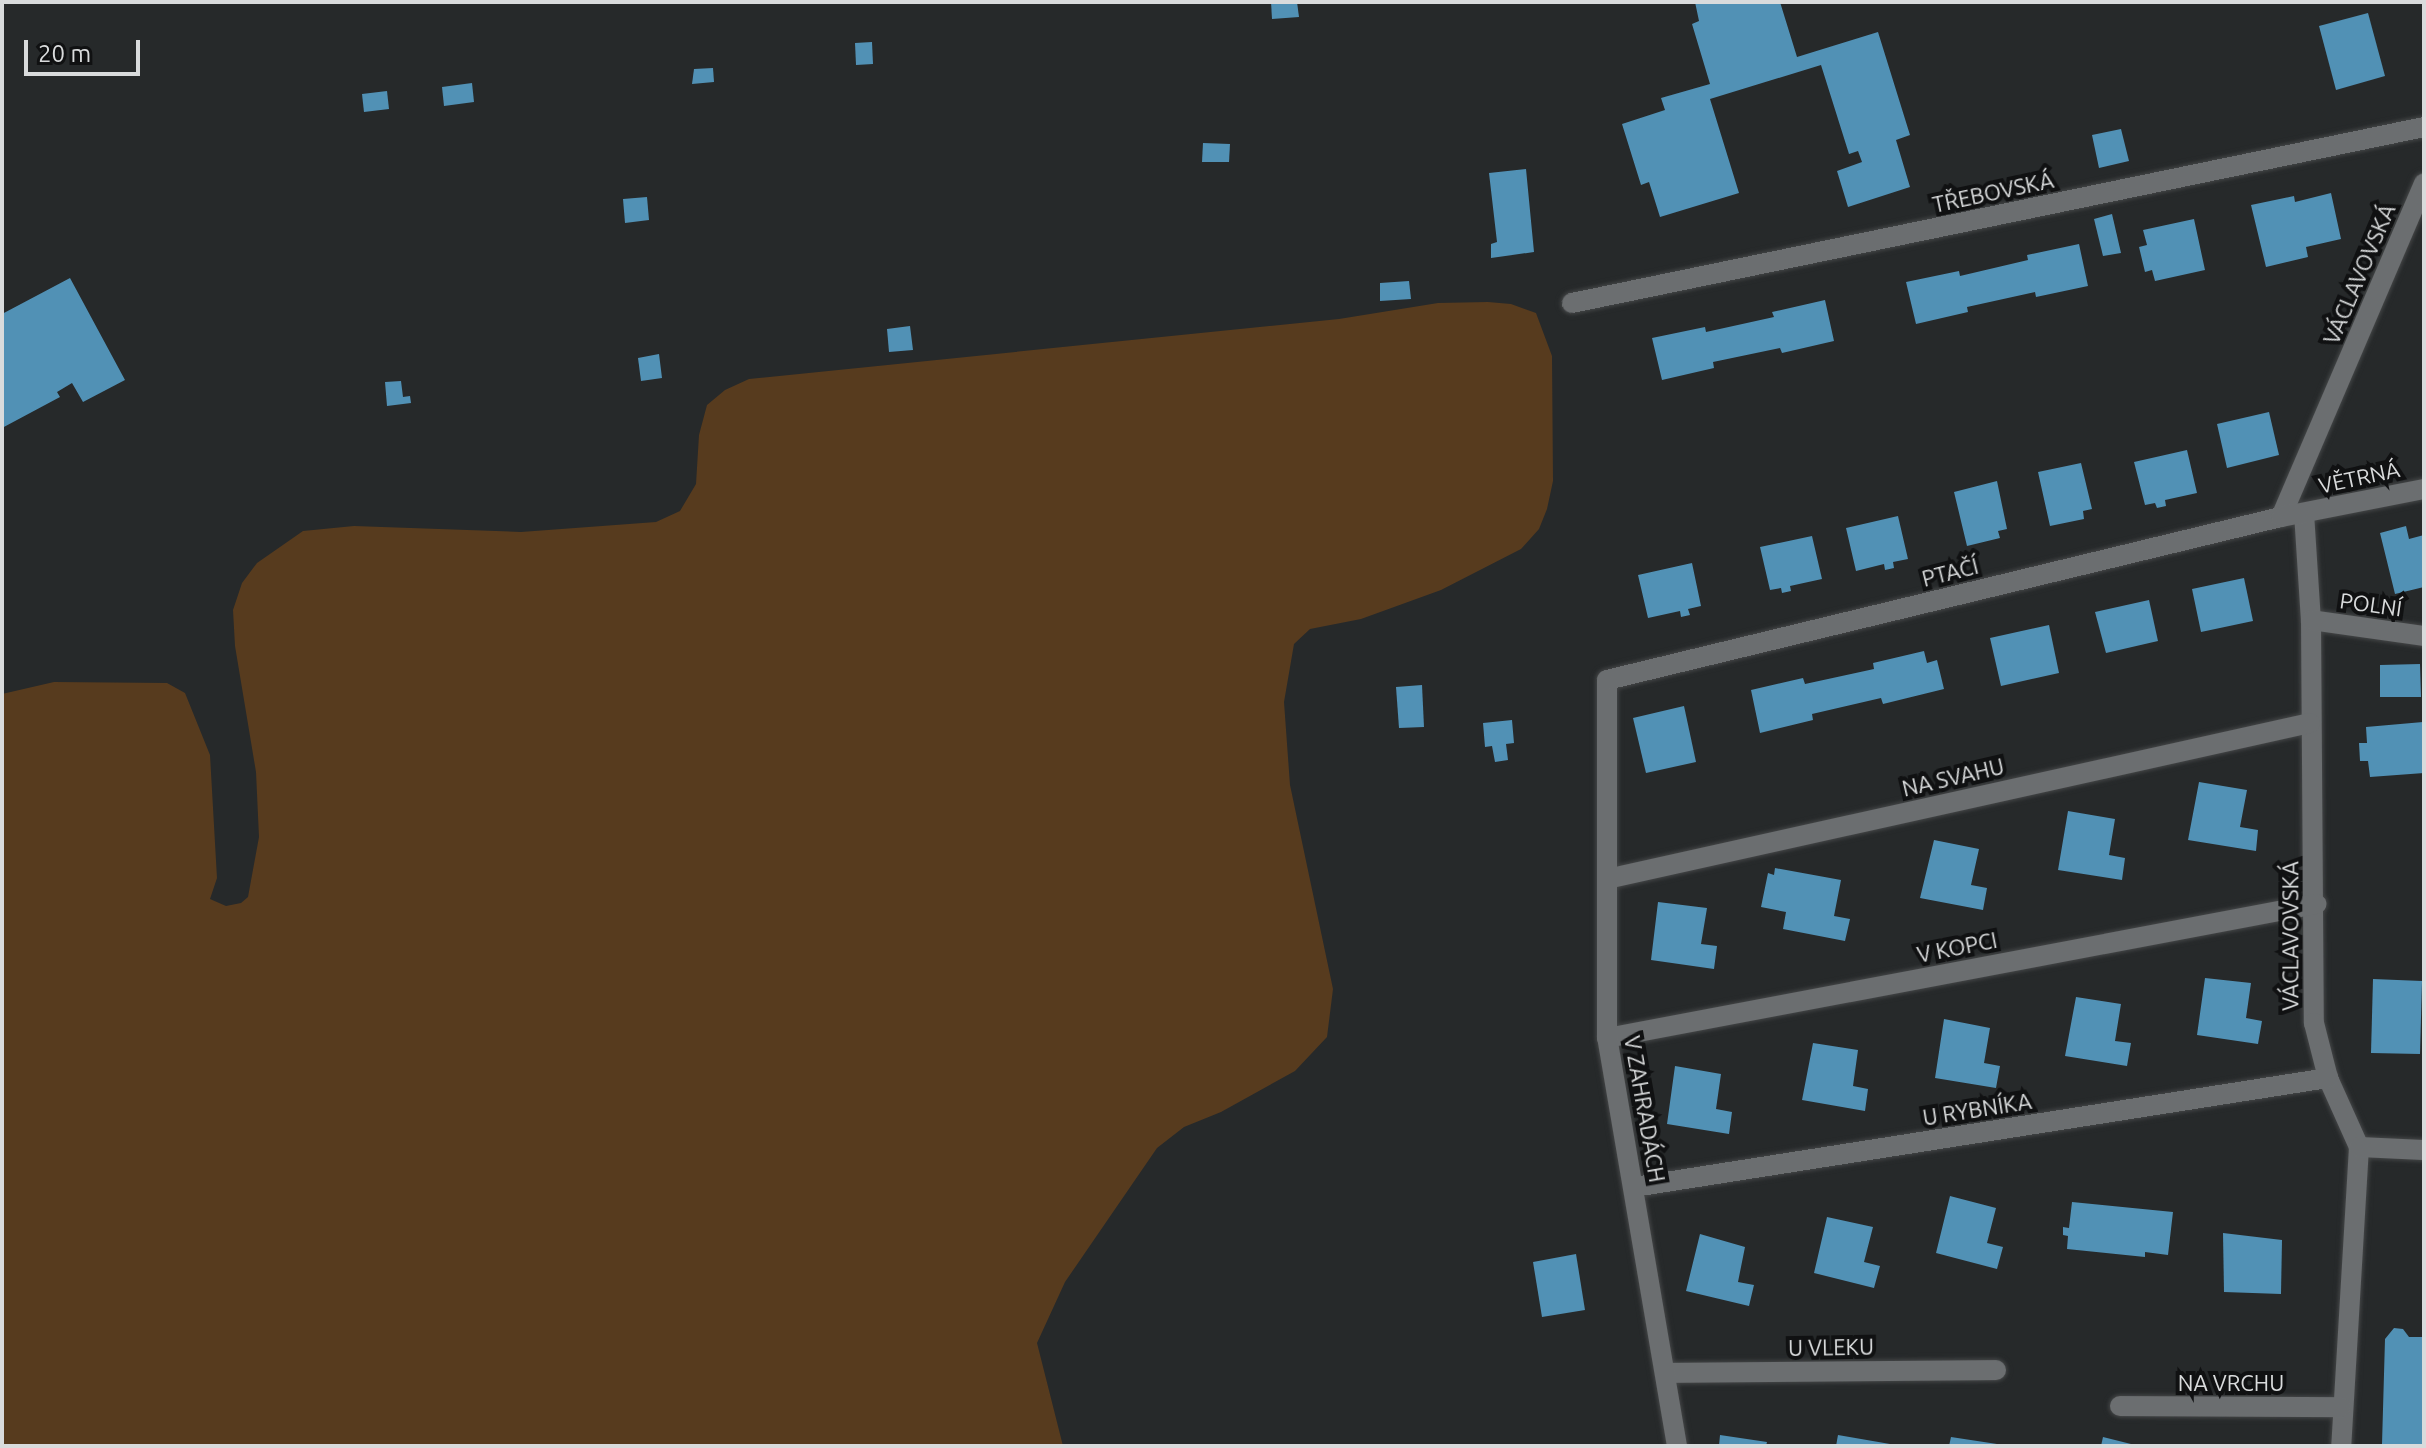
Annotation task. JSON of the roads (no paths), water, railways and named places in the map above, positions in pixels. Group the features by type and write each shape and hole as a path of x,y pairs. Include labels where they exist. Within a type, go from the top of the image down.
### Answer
{"street":[{"name":"TŘEBOVSKÁ","path":"1572,303 2424,127"},
{"name":"VÁCLAVOVSKÁ","path":"2281,517 2424,183"},
{"name":"VĚTRNÁ","path":"2304,513 2424,489"},
{"name":"VÁCLAVOVSKÁ","path":"2304,513 2311,620 2310,723 2316,904 2314,1023 2328,1078 2359,1147 2341,1446"},
{"name":"PTAČÍ","path":"1607,680 2304,513"},
{"name":"POLNÍ","path":"2311,620 2424,636"},
{"name":"V ZAHRADÁCH","path":"1607,680 1607,1038 1677,1446"},
{"name":"NA SVAHU","path":"1607,879 2310,723"},
{"name":"V KOPCI","path":"1607,1038 2316,904"},
{"name":"U RYBNÍKA","path":"1634,1187 2328,1078"},
{"path":"2359,1147 2424,1150"},
{"name":"U VLEKU","path":"1666,1373 1996,1370"},
{"name":"NA VRCHU","path":"2120,1406 2341,1407"}]}
